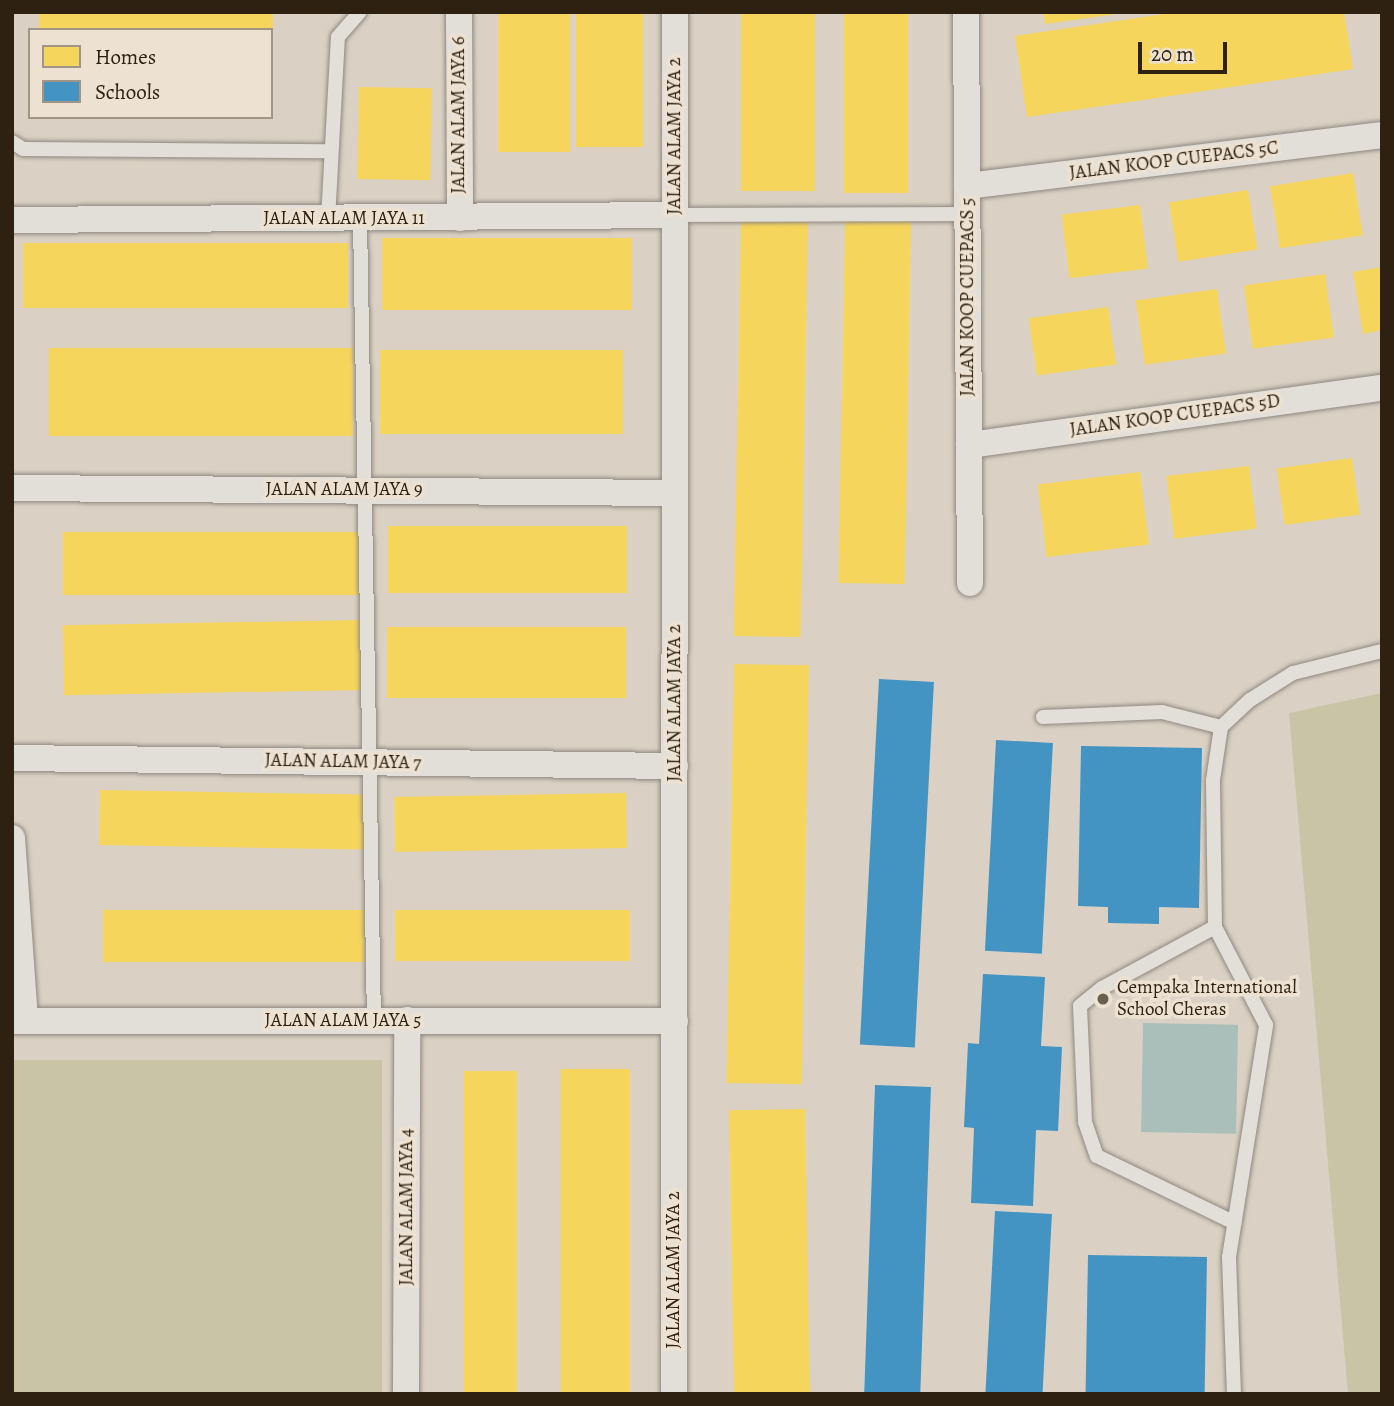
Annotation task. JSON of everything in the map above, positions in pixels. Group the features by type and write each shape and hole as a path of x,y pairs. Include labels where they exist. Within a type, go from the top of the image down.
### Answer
{"street":[{"name":"JALAN ALAM JAYA 6","path":"459,12 460,218"},
{"name":"JALAN ALAM JAYA 2","path":"674,1394 675,12"},
{"name":"JALAN KOOP CUEPACS 5","path":"966,12 970,583"},
{"name":"JALAN KOOP CUEPACS 5C","path":"967,186 1382,135"},
{"name":"JALAN ALAM JAYA 11","path":"12,220 360,220 675,215"},
{"name":"JALAN KOOP CUEPACS 5D","path":"969,445 1382,387"},
{"name":"JALAN ALAM JAYA 9","path":"12,488 675,492"},
{"name":"JALAN ALAM JAYA 7","path":"12,758 675,766"},
{"path":"12,838 19,1021"},
{"name":"JALAN ALAM JAYA 4","path":"406,1394 407,1020"},
{"name":"JALAN ALAM JAYA 5","path":"19,1021 675,1021"}],"lane":[{"path":"328,220 338,37 360,12"},
{"path":"12,142 23,149 330,150"},
{"path":"675,215 968,214"},
{"path":"360,220 374,1020"},
{"path":"1234,1394 1229,1257 1266,1025 1215,927 1213,780 1221,727 1250,700 1293,673 1382,651"},
{"path":"1043,716 1151,711 1221,727"},
{"path":"1215,927 1102,988 1080,1006 1085,1122 1097,1156 1235,1223"}],"shaded area":[{"path":"1382,693 1382,1394 1348,1394 1289,713"},
{"path":"1143,1023 1238,1025 1236,1134 1141,1132"},
{"path":"12,1060 382,1060 382,1394 12,1394"}],"building: Homes":[{"path":"39,12 273,12 273,28 39,28"},
{"path":"498,12 570,12 570,152 498,152"},
{"path":"576,12 643,12 643,147 576,147"},
{"path":"741,12 815,12 815,191 741,191"},
{"path":"844,12 908,12 908,193 844,193"},
{"path":"1043,12 1117,12 1117,14 1045,24"},
{"path":"1178,12 1344,12 1353,69 1027,117 1015,36"},
{"path":"359,87 432,88 430,180 357,179"},
{"path":"1353,173 1363,235 1280,248 1270,186"},
{"path":"1248,190 1257,249 1178,262 1169,203"},
{"path":"1140,205 1148,269 1069,278 1062,215"},
{"path":"741,217 808,218 801,637 734,636"},
{"path":"845,219 911,220 905,584 839,583"},
{"path":"382,238 632,238 632,310 382,310"},
{"path":"23,243 348,243 348,308 23,308"},
{"path":"1382,267 1382,330 1363,334 1353,272"},
{"path":"1325,274 1334,337 1253,349 1244,285"},
{"path":"1217,289 1226,353 1145,365 1136,300"},
{"path":"1108,307 1116,364 1037,376 1029,318"},
{"path":"49,348 353,348 353,436 49,436"},
{"path":"380,350 623,350 623,434 380,434"},
{"path":"1352,458 1360,514 1285,525 1277,469"},
{"path":"1249,466 1257,529 1174,539 1167,476"},
{"path":"1140,472 1149,544 1047,557 1038,485"},
{"path":"388,526 627,526 627,593 388,593"},
{"path":"63,532 361,532 361,595 63,595"},
{"path":"362,620 363,690 64,695 63,625"},
{"path":"387,627 626,627 626,698 387,698"},
{"path":"734,664 809,665 802,1084 727,1083"},
{"path":"100,790 365,795 364,850 99,845"},
{"path":"626,793 627,848 395,852 394,797"},
{"path":"103,910 364,910 364,962 103,962"},
{"path":"395,910 630,910 630,961 395,961"},
{"path":"561,1069 630,1069 630,1394 561,1394"},
{"path":"464,1071 517,1071 517,1394 464,1394"},
{"path":"805,1109 810,1394 734,1394 729,1110"}],"building: Schools":[{"path":"879,679 934,682 915,1047 860,1044"},
{"path":"996,740 1053,743 1042,954 985,951"},
{"path":"1081,746 1202,748 1199,908 1159,907 1159,924 1108,923 1108,907 1078,906"},
{"path":"983,974 1045,977 1041,1046 1062,1047 1058,1131 1036,1130 1033,1206 971,1203 974,1128 964,1127 968,1043 979,1044"},
{"path":"875,1085 931,1087 920,1394 864,1394"},
{"path":"995,1211 1052,1214 1042,1394 985,1394"},
{"path":"1088,1255 1207,1257 1205,1394 1086,1394"}],"place":[{"name":"Cempaka International School Cheras","path":"1103,999"}]}
